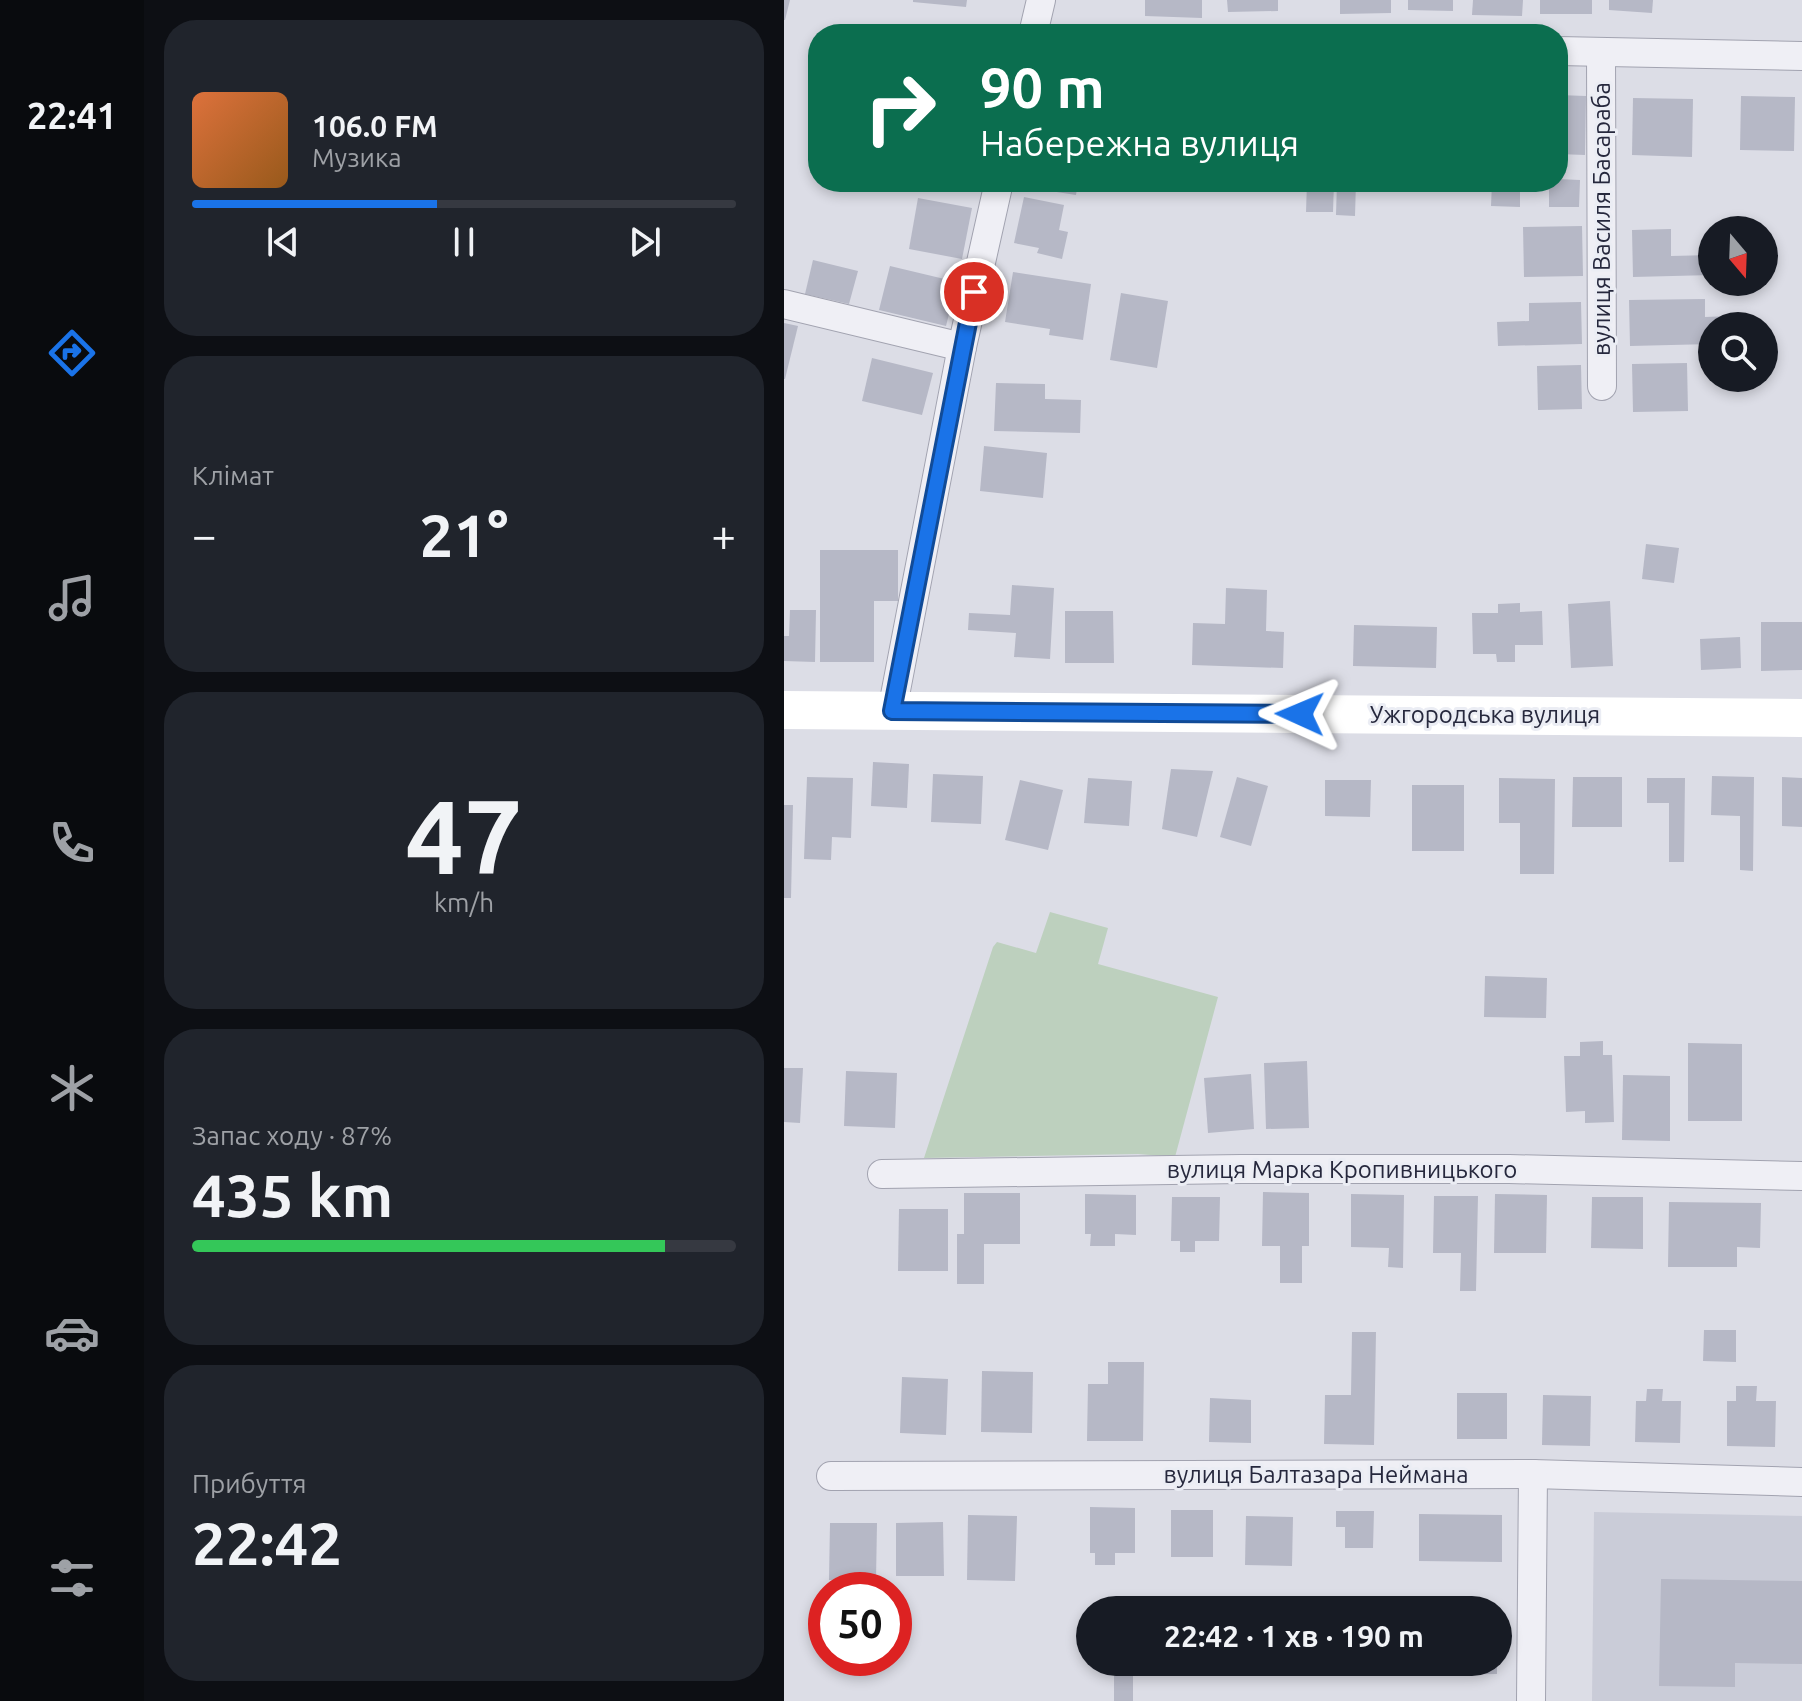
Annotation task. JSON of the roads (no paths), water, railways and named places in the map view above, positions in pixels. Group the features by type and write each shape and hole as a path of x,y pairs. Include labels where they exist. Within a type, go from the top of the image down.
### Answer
{"main road":[{"name":"Ужгородська вулиця","path":"784,710 1802,718"}],"street":[{"path":"1035,24 1041,0"},
{"path":"1568,51 1802,56"},
{"name":"вулиця Василя Басараба","path":"1601,52 1602,386"},
{"path":"892,711 962,347 997,192"},
{"path":"784,304 962,347"},
{"name":"вулиця Марка Кропивницького","path":"882,1174 1509,1169 1802,1176"},
{"path":"1531,1701 1533,1474"},
{"name":"вулиця Балтазара Неймана","path":"831,1476 1533,1474 1802,1482"}]}
